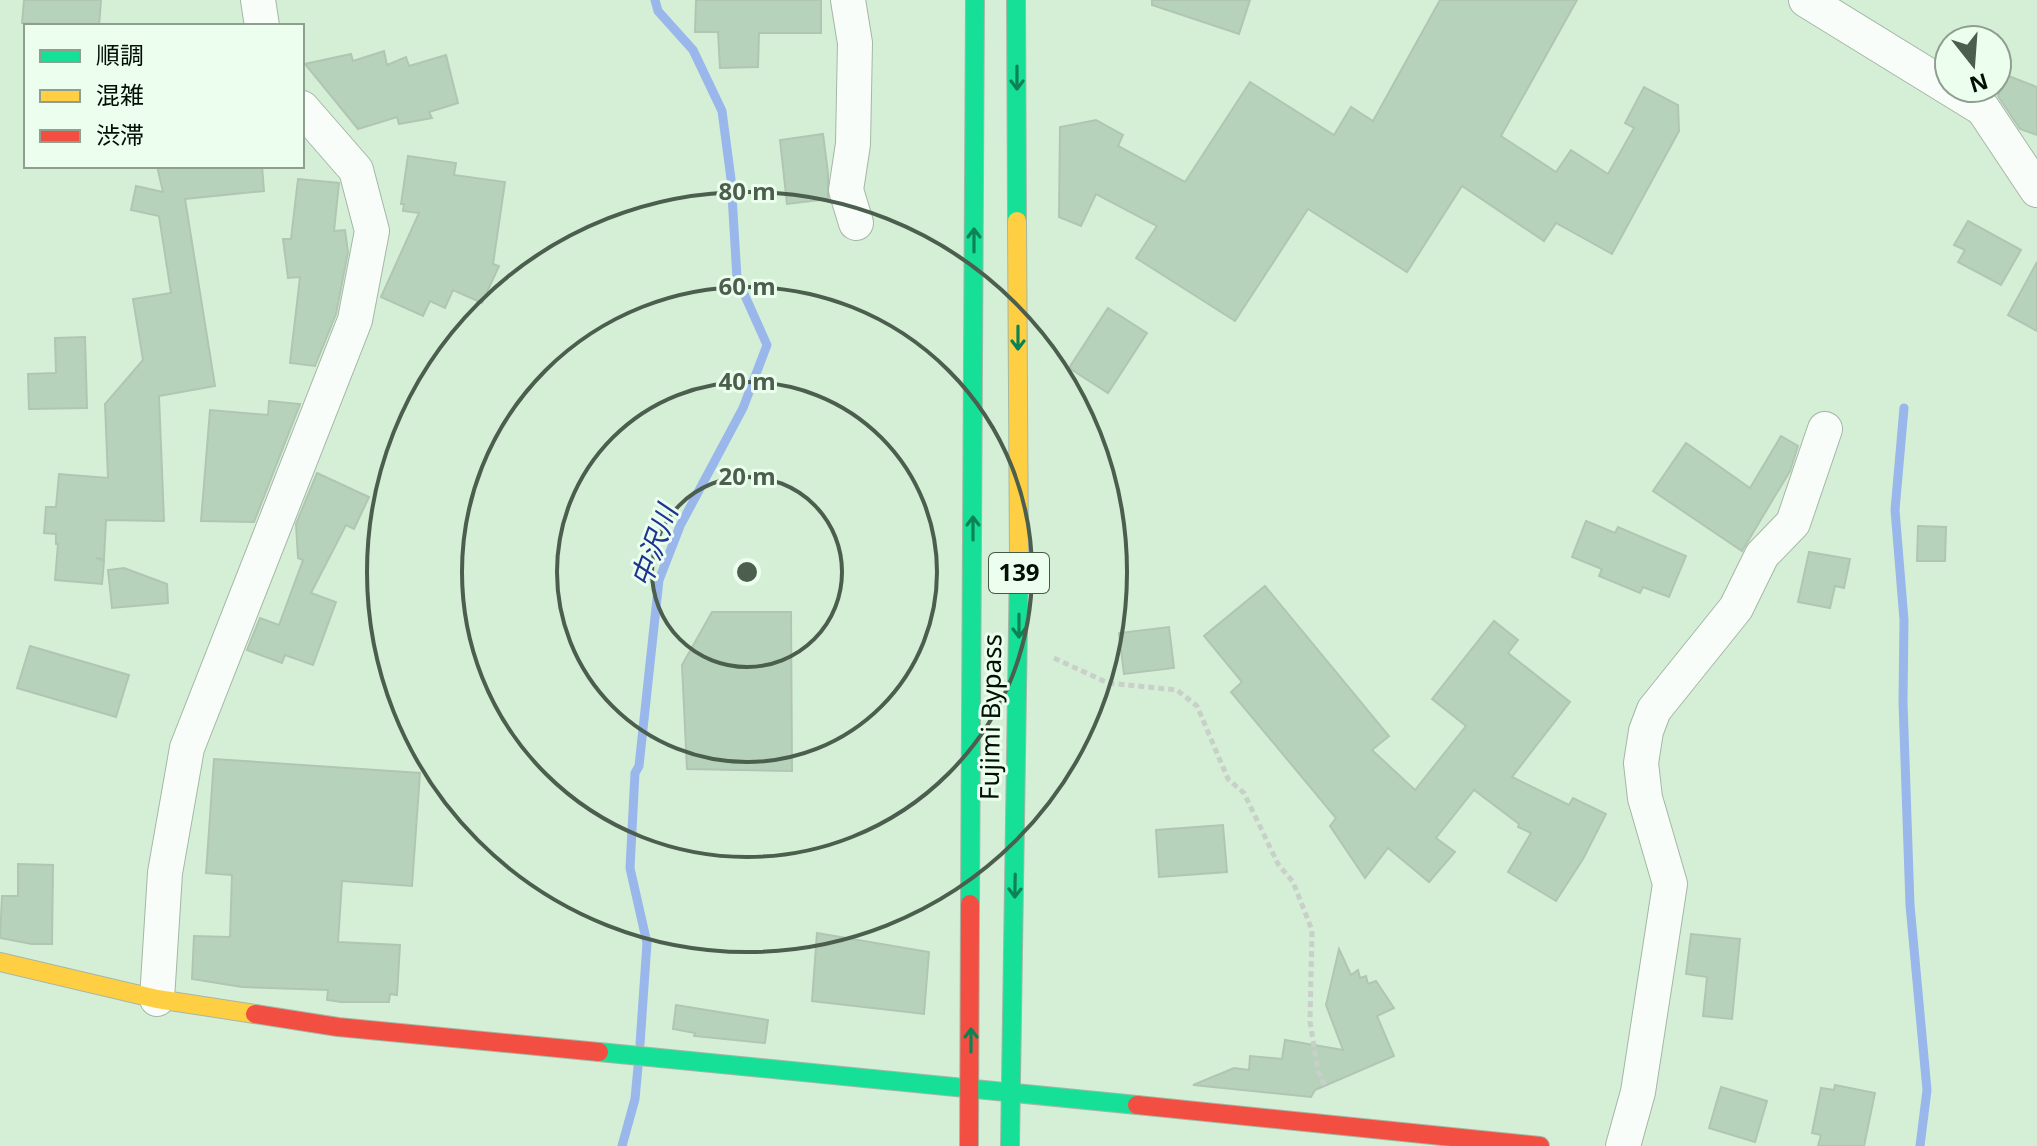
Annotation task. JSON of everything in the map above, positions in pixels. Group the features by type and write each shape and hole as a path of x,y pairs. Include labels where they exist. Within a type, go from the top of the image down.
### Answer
{"main road":[{"name":"Fujimi Bypass","path":"969,1146 975,0"},
{"name":"Fujimi Bypass","path":"1010,1146 1019,645 1016,0"},
{"path":"0,962 157,999 338,1027 1540,1146"}],"street":[{"path":"258,0 262,24"},
{"path":"848,0 855,43 853,144 846,190 856,223"},
{"path":"1806,0 1983,109 2037,190"},
{"path":"157,999 165,873 187,748 355,320 372,231 356,170 304,110"},
{"path":"1623,1146 1638,1092 1670,884 1645,798 1641,763 1646,731 1654,710 1736,608 1762,555 1793,523 1825,429"}],"path":[{"path":"1019,645 1108,683 1177,690 1197,706 1228,779 1244,793 1278,864 1293,882 1312,930 1312,1043 1318,1071 1343,1125"}],"building":[{"path":"24,0 101,0 99,24 22,23"},
{"path":"696,0 821,0 821,33 759,33 758,67 720,68 718,32 695,32"},
{"path":"1152,0 1250,0 1239,34 1152,5"},
{"path":"1440,0 1577,0 1501,136 1556,172 1571,150 1608,174 1634,128 1625,123 1644,87 1678,105 1679,131 1612,254 1556,223 1544,241 1462,186 1407,272 1308,209 1235,321 1136,258 1157,226 1096,194 1081,226 1059,217 1060,127 1096,120 1123,135 1118,146 1185,182 1250,82 1334,135 1351,107 1373,121"},
{"path":"384,51 387,65 406,57 409,66 446,55 458,103 429,112 432,118 399,124 397,117 358,129 305,64 351,54 353,61"},
{"path":"2013,78 2037,87 2037,135 2020,129 2003,104 2013,104"},
{"path":"823,134 828,199 787,204 780,140"},
{"path":"408,156 456,163 454,175 505,182 493,264 499,266 482,303 453,290 445,308 430,301 423,316 381,297 419,213 403,211 404,204 401,204"},
{"path":"157,168 262,168 264,191 185,199 215,386 159,396 164,521 106,520 104,559 96,558 104,561 102,584 55,580 56,534 44,533 46,507 56,507 59,474 108,478 105,404 143,360 133,299 171,293 159,216 131,210 136,186 163,192"},
{"path":"298,179 339,183 334,231 345,230 348,252 336,314 315,366 290,363 300,277 288,278 283,239 291,239"},
{"path":"1968,221 2021,250 2001,285 1958,262 1965,250 1954,245"},
{"path":"2037,262 2037,331 2008,315"},
{"path":"1108,308 1147,333 1108,393 1069,368"},
{"path":"85,337 87,408 29,409 28,374 56,373 55,338"},
{"path":"269,401 300,404 254,522 201,521 210,410 268,415"},
{"path":"1781,436 1798,446 1790,471 1742,551 1653,491 1686,443 1750,488"},
{"path":"317,473 369,497 354,529 346,525 311,593 336,602 313,665 285,655 282,663 247,650 260,618 279,625 303,560 298,558 296,524"},
{"path":"1586,521 1615,533 1618,527 1686,556 1669,597 1643,587 1640,593 1599,576 1602,569 1572,557"},
{"path":"1918,526 1946,527 1945,561 1917,561"},
{"path":"1809,552 1850,559 1844,588 1835,586 1830,608 1798,602"},
{"path":"124,568 167,584 168,603 112,608 108,570"},
{"path":"1265,586 1389,736 1372,750 1415,790 1466,726 1432,699 1494,621 1518,640 1508,653 1570,702 1512,777 1569,805 1573,798 1606,814 1583,859 1556,901 1508,872 1531,833 1518,827 1519,824 1474,790 1436,838 1455,852 1429,882 1388,848 1365,878 1330,826 1336,818 1231,692 1242,682 1204,636"},
{"path":"712,612 791,612 792,771 687,769 682,665"},
{"path":"1169,627 1174,668 1124,674 1119,633"},
{"path":"30,646 129,675 116,717 17,688"},
{"path":"214,759 420,773 412,886 342,881 338,942 400,945 397,995 390,994 389,1002 341,1002 327,1000 328,990 242,987 192,979 194,936 230,937 232,875 206,873"},
{"path":"1223,825 1227,872 1159,877 1156,830"},
{"path":"18,864 53,865 52,944 0,938 2,896 18,896"},
{"path":"817,933 929,952 924,1014 812,1001"},
{"path":"1691,934 1740,939 1732,1019 1703,1016 1707,977 1686,974"},
{"path":"1339,949 1351,975 1358,970 1360,978 1366,976 1368,984 1376,981 1394,1008 1377,1016 1394,1056 1315,1090 1311,1097 1193,1085 1234,1068 1249,1070 1250,1056 1282,1059 1285,1040 1343,1050 1326,1005"},
{"path":"676,1005 768,1020 765,1043 694,1036 695,1033 673,1029"},
{"path":"1835,1085 1875,1093 1864,1146 1818,1146 1821,1135 1812,1133 1821,1088 1834,1090"},
{"path":"1721,1087 1767,1101 1755,1142 1709,1128"}],"waterway":[{"name":"中沢川","path":"640,1044 647,943 630,868 635,773 639,766 659,580 680,526 743,408 767,345 737,278 731,179 722,111 693,50 658,11 655,0"},
{"path":"1904,408 1895,510 1904,620 1903,702 1910,905 1927,1090 1920,1146"},
{"name":"中沢川","path":"622,1146 635,1099 638,1067"}],"traffic: fast":[{"path":"970,904 975,0"},
{"path":"1016,0 1017,221"},
{"path":"1010,1146 1019,560"},
{"path":"599,1052 1137,1105"}],"traffic: slow":[{"path":"1017,221 1019,560"},
{"path":"0,962 157,999 255,1014"}],"traffic: jam":[{"path":"969,1146 970,904"},
{"path":"255,1014 338,1027 599,1052"},
{"path":"1137,1105 1540,1146"}]}
